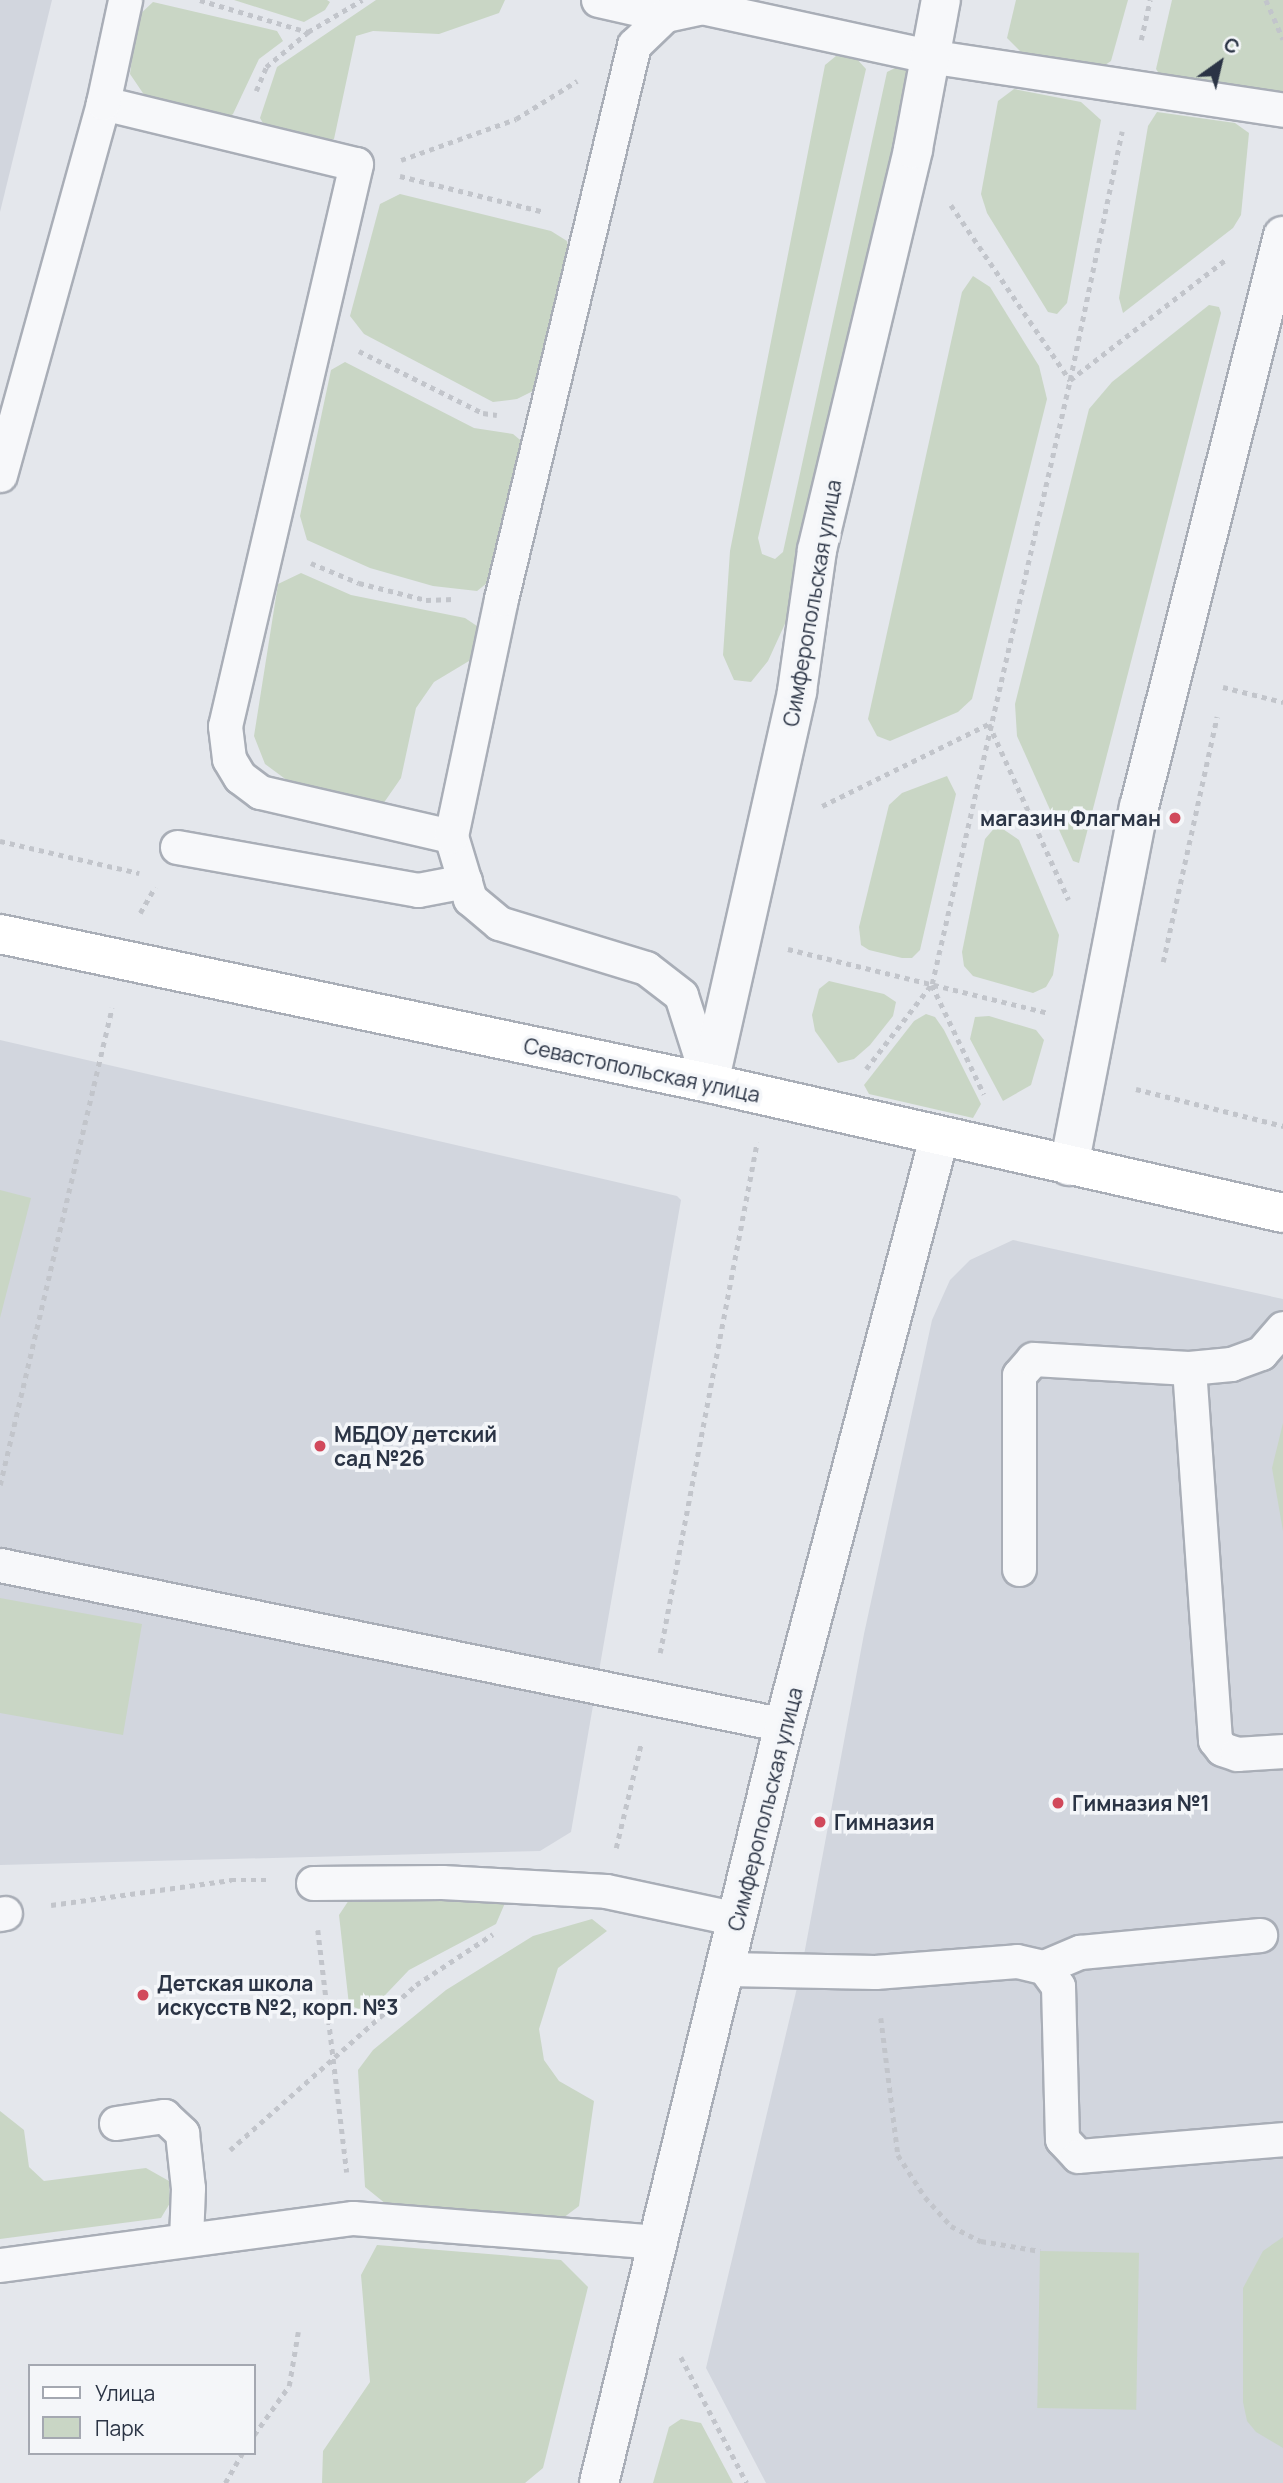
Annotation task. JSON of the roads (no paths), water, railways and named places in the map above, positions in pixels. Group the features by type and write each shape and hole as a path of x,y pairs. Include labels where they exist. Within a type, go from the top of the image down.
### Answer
{"main road":[{"name":"Севастопольская улица","path":"0,934 709,1083 939,1138 1023,1154 1283,1213"}],"street":[{"name":"Симферопольская улица","path":"709,1083 797,691 817,550 913,149 928,56 941,0"},
{"path":"1069,1166 1139,807 1283,236"},
{"name":"Симферопольская улица","path":"599,2483 727,1969 784,1725 939,1138"}],"lane":[{"path":"0,475 103,103 125,0"},
{"path":"598,0 666,8 702,7 928,56 1130,89 1283,110"},
{"path":"666,8 634,45 546,421 501,599 451,836 470,899 499,923 646,968 681,995 709,1083"},
{"path":"103,103 364,167 318,330 225,726 229,759 234,768 260,792 451,836"},
{"path":"177,847 418,890 465,881"},
{"path":"1018,1569 1018,1375 1033,1359 1189,1368 1231,1364 1261,1353 1283,1328"},
{"path":"1189,1368 1215,1740 1222,1749 1237,1754 1283,1751"},
{"path":"0,1565 651,1701 784,1725"},
{"path":"313,1883 442,1882 606,1891 738,1919"},
{"path":"1044,1968 1080,1952 1260,1935"},
{"path":"727,1969 875,1972 1017,1961 1044,1968 1058,1986 1062,2139 1078,2156 1283,2139"},
{"path":"116,2123 164,2116 174,2122 182,2133 188,2188 186,2239"},
{"path":"0,2265 353,2218 658,2242"}],"place":[{"name":"магазин Флагман","path":"1175,818"},
{"name":"МБДОУ детский сад №26","path":"320,1446"},
{"name":"Гимназия №1","path":"1058,1803"},
{"name":"Гимназия","path":"820,1822"},
{"name":"Детская школа искусств №2, корп. №3","path":"143,1995"}]}
